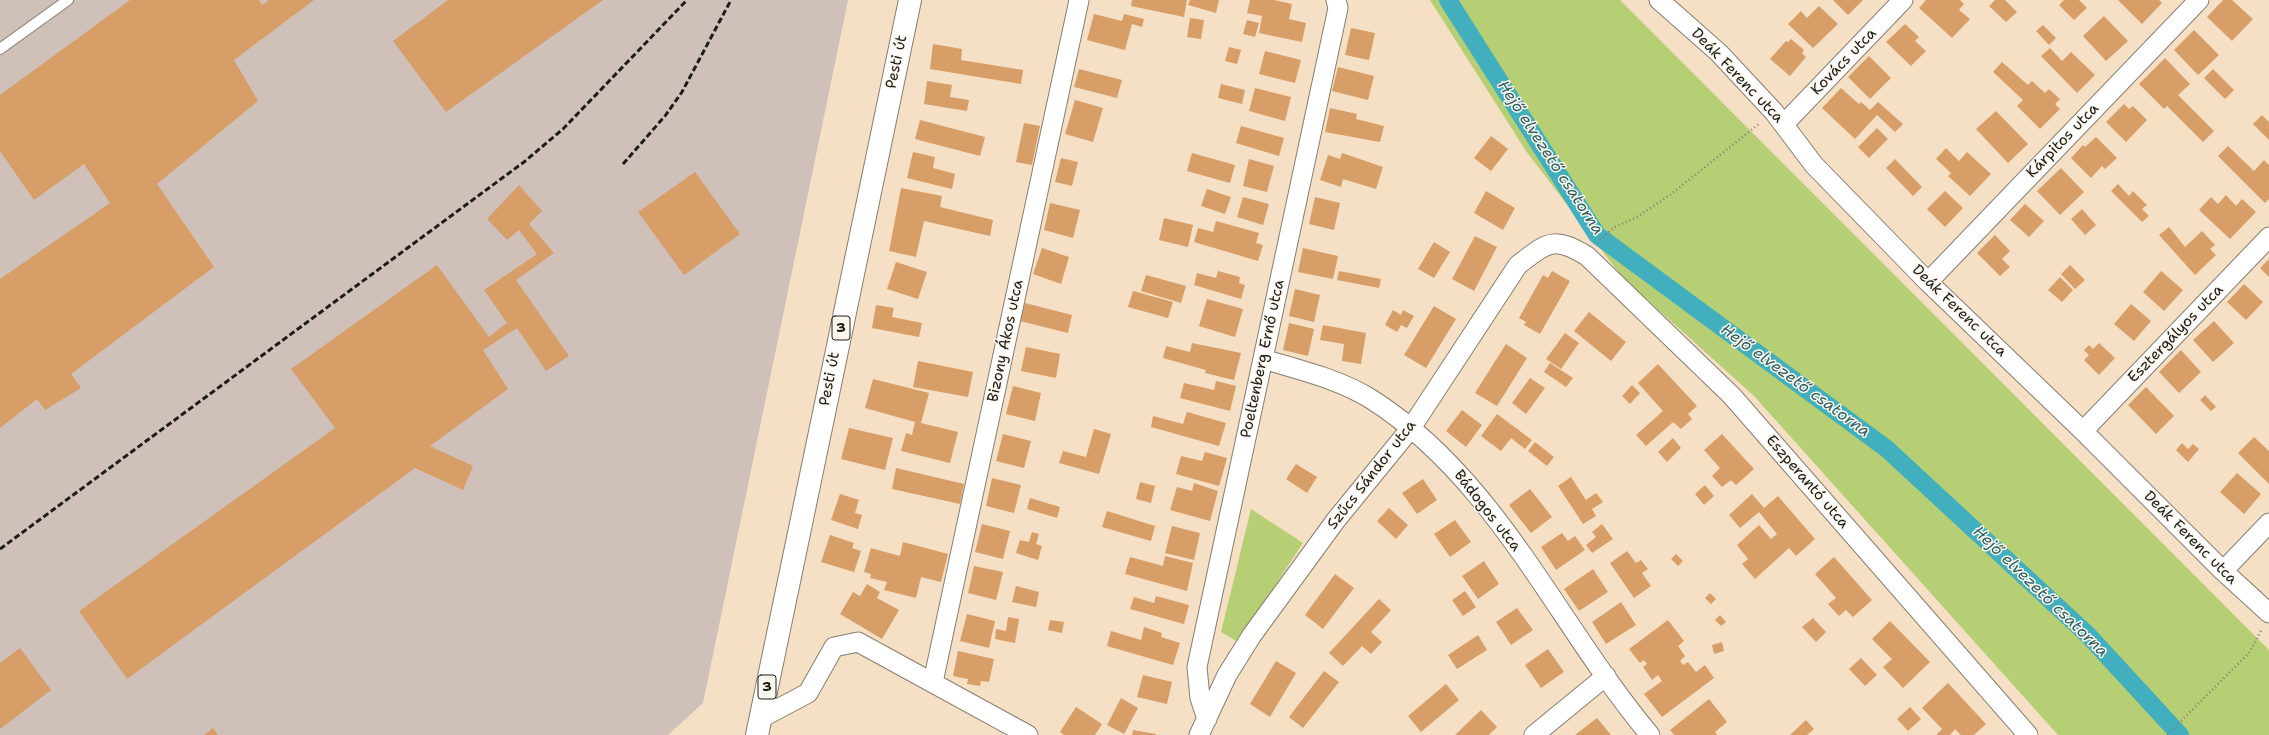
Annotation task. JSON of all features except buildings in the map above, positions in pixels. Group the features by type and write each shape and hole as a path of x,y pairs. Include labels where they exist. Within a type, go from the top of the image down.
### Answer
{"main road":[{"name":"Pesti út","path":"759,727 910,0"}],"street":[{"name":"Bizony Ákos utca","path":"933,682 1079,0"},
{"name":"Poeltenberg Ernő utca","path":"1203,727 1197,667 1338,8 1336,0"},
{"name":"Deák Ferenc utca","path":"1659,0 1719,53 1779,118 1814,165 1928,282 2083,431 2223,571 2267,618"},
{"name":"Kovács utca","path":"1779,118 1903,0"},
{"name":"Kárpitos utca","path":"1928,282 2199,0"},
{"name":"Esztergályos utca","path":"2083,431 2269,237"},
{"name":"Szűcs Sándor utca","path":"1203,727 1227,675 1252,635 1336,520 1411,428 1518,265 1540,248 1554,243 1569,245"},
{"name":"Eszperantó utca","path":"1569,245 1586,256 1732,396 2028,735"},
{"name":"Bádogos utca","path":"1263,359 1337,383 1370,399 1411,428 1438,451 1475,491 1606,676 1650,735"},
{"path":"2223,571 2269,523"},
{"path":"759,727 808,693 834,646 858,642 1028,735"},
{"path":"1534,735 1606,676"}],"lane":[{"path":"0,50 68,0"}],"path":[{"path":"1594,247 1613,228 1637,217 1779,118"},
{"path":"2168,734 2249,653 2267,618"}],"shaded area":[{"path":"0,0 848,0 703,703 668,735 0,735"}],"green space":[{"path":"1430,0 1620,0 2269,650 2269,735 2058,735 1754,396 1623,278 1526,151"},
{"path":"1251,509 1303,543 1238,642 1221,632"}],"waterway":[{"name":"Hejő elvezető csatorna","path":"1448,0 1597,235 1887,449 2088,635 2180,735"}],"railway":[{"path":"0,549 524,162 563,129 687,0"},
{"path":"623,164 665,116 682,92 731,0"}]}
